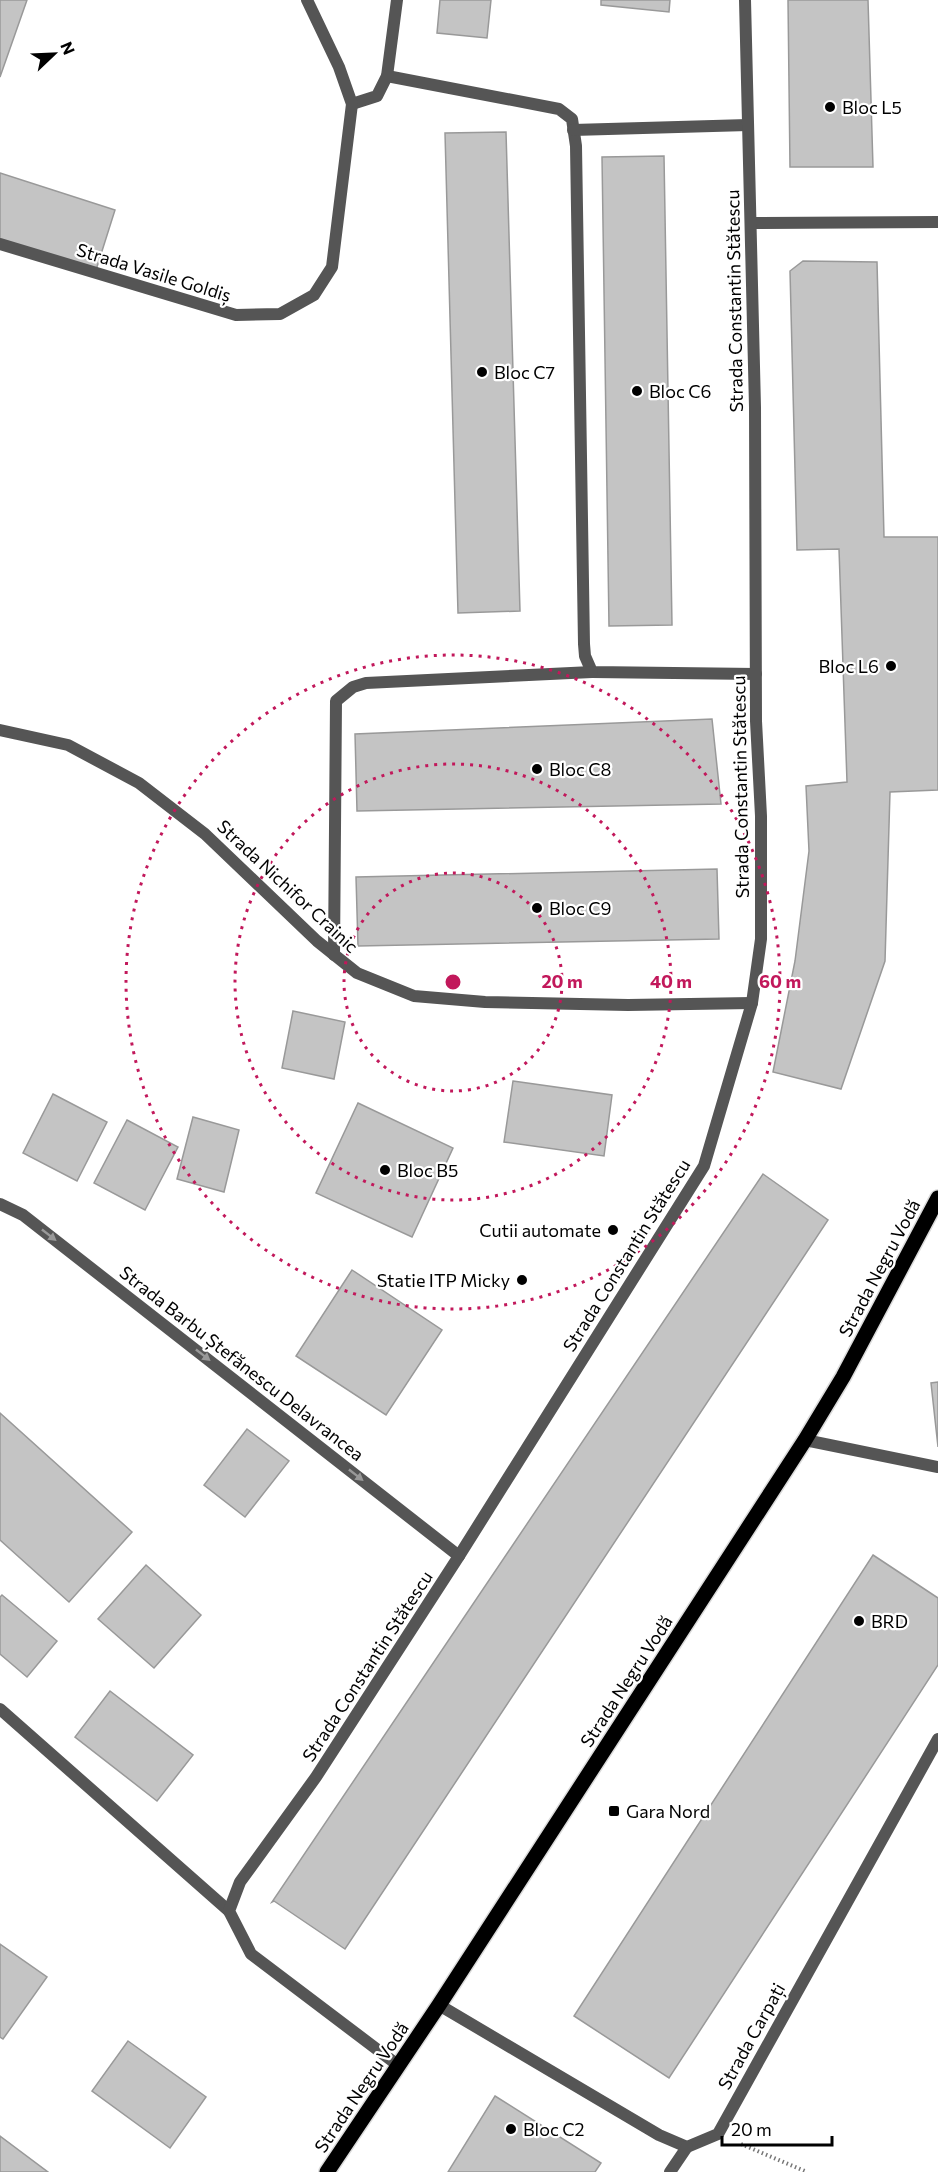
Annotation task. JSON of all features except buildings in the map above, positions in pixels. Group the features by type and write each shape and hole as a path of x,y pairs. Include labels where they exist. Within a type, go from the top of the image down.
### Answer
{"main road":[{"name":"Strada Negru Vodă","path":"327,2172 439,2006 805,1440 843,1377 938,1198"}],"street":[{"path":"307,0 339,67 352,104 377,96 387,76 397,0"},
{"name":"Strada Constantin Stătescu","path":"229,1911 240,1882 316,1778 459,1556 704,1166 752,1004 761,939 761,816 756,721 755,419 745,0"},
{"path":"387,76 559,108 572,119 576,158 584,644 585,656 592,672"},
{"name":"Strada Vasile Goldiș","path":"0,244 236,315 280,314 314,295 332,267 352,104"},
{"path":"573,130 748,125"},
{"path":"751,223 938,222"},
{"path":"334,955 336,701 354,687 366,683 592,672 756,674"},
{"name":"Strada Nichifor Crainic","path":"0,730 68,745 139,783 205,834 317,941 357,973 414,996 496,1002 628,1005 752,1004"},
{"name":"Strada Barbu Ștefănescu Delavrancea","path":"0,1203 22,1215 459,1556"},
{"path":"805,1440 938,1467"},
{"path":"0,1710 229,1911 251,1954 399,2066"},
{"name":"Strada Carpați","path":"718,2134 938,1739"},
{"path":"439,2006 658,2135 687,2147"},
{"path":"670,2172 687,2147 718,2134"}],"path":[{"path":"718,2134 807,2172"}],"place":[{"name":"Bloc L5","path":"830,107"},
{"name":"Bloc C7","path":"482,372"},
{"name":"Bloc C6","path":"637,391"},
{"name":"Bloc L6","path":"891,666"},
{"name":"Bloc C8","path":"537,769"},
{"name":"Bloc C9","path":"537,908"},
{"name":"Bloc B5","path":"385,1170"},
{"name":"Cutii automate","path":"613,1230"},
{"name":"Statie ITP Micky","path":"522,1280"},
{"name":"BRD","path":"859,1621"},
{"name":"Gara Nord","path":"614,1811"},
{"name":"Bloc C2","path":"511,2129"}]}
